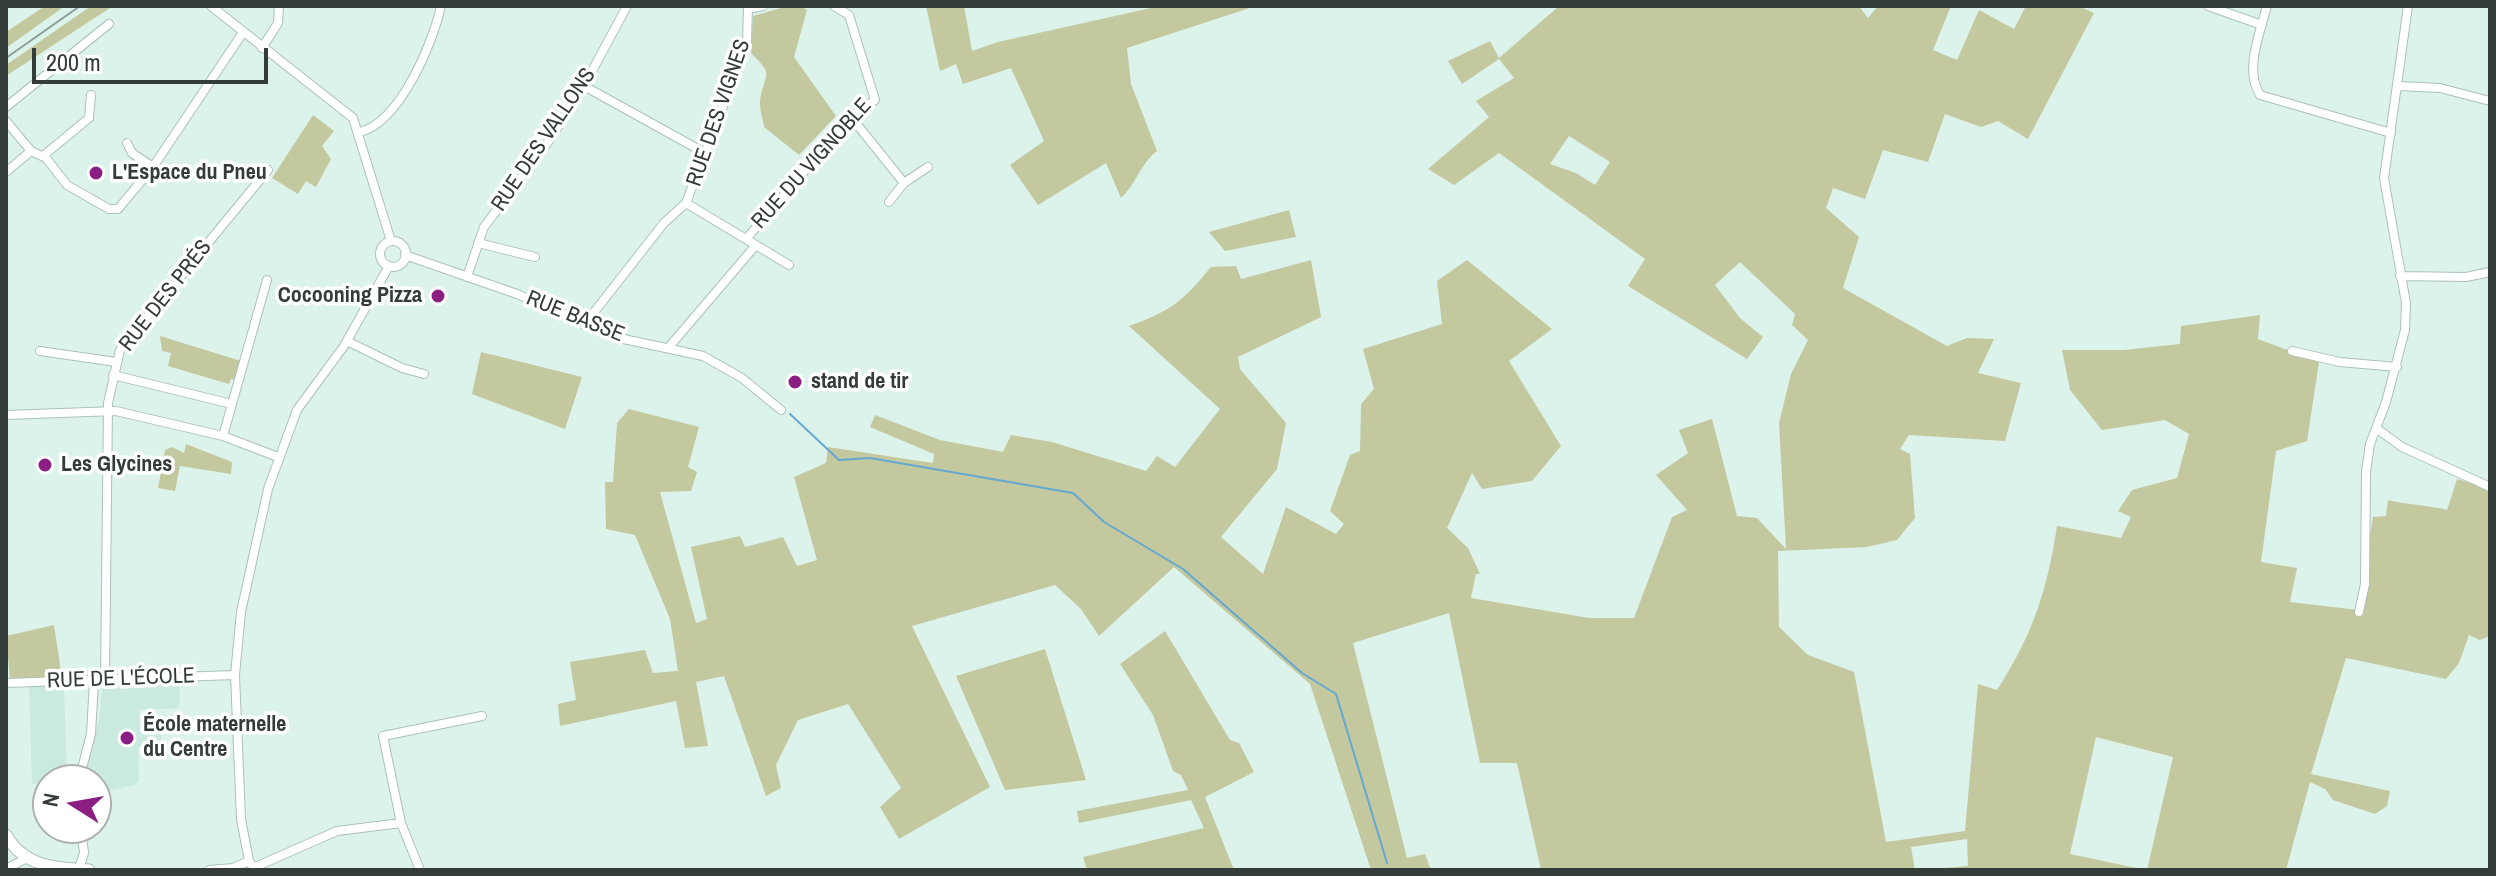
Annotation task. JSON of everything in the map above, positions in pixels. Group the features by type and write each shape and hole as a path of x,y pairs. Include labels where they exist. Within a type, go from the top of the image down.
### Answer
{"main road":[{"path":"6,835 25,859 58,869 89,870"}],"street":[{"path":"211,6 242,34 353,118 360,132 378,208 391,241 402,245 405,255 402,263 389,266 347,341 297,410 278,457 241,612 235,675 241,819 252,866"},
{"path":"262,48 278,23 279,6"},
{"path":"360,132 387,116 423,60 436,30 441,6"},
{"name":"RUE DES VALLONS","path":"467,277 484,227 546,145 584,86 627,6"},
{"path":"748,8 763,6"},
{"name":"RUE DU VIGNOBLE","path":"747,238 851,117 875,100 849,15 834,6"},
{"path":"2208,6 2262,25"},
{"path":"2267,6 2254,61 2254,85 2260,95 2391,133"},
{"path":"2359,612 2367,534 2366,472 2376,428 2397,367 2405,316 2384,178 2408,6"},
{"name":"RUE DES VIGNES","path":"584,325 664,223 686,203 747,43 748,8"},
{"path":"6,107 109,24"},
{"path":"6,121 31,151 43,156 71,188 112,210 123,206 153,167 242,34"},
{"path":"584,86 707,154"},
{"path":"2399,86 2440,88 2490,101"},
{"path":"43,156 89,118 91,95"},
{"path":"851,117 904,183"},
{"path":"127,143 132,153 153,167"},
{"path":"6,172 31,151"},
{"path":"889,202 904,183 928,167"},
{"name":"RUE DES PRÉS","path":"105,681 108,413 116,362 124,343 268,170"},
{"path":"686,203 789,265"},
{"path":"389,266 380,253 391,241"},
{"path":"478,243 535,257"},
{"path":"669,347 756,245"},
{"name":"RUE BASSE","path":"405,255 517,294 619,338 703,356 742,378 781,410"},
{"path":"2400,276 2466,277 2490,272"},
{"path":"223,436 267,280"},
{"path":"347,341 402,368 424,374"},
{"path":"40,351 116,362"},
{"path":"2292,351 2340,362 2397,367"},
{"path":"113,375 232,404"},
{"path":"6,415 116,411 223,436 278,457"},
{"path":"2376,428 2415,454 2490,487"},
{"name":"RUE DE L'ÉCOLE","path":"6,683 235,675"},
{"path":"83,764 91,734 94,681"},
{"path":"420,870 401,823 383,736 482,716"},
{"path":"209,870 252,866 337,831 401,823"},
{"path":"79,869 84,853 83,844"},
{"path":"6,869 25,859"}],"shaded area":[{"name":"École maternelle du Centre","path":"180,681 179,708 139,710 140,732 161,733 161,744 157,747 138,747 139,780 135,785 112,790 112,764 87,764 100,715 102,686"},
{"path":"64,685 66,764 32,764 32,784 29,686"}],"green space":[{"path":"45,6 65,6 6,48 6,32"},
{"path":"91,6 113,6 6,76 6,65"},
{"path":"788,6 801,6 807,10 794,57 836,116 799,155 764,127 760,103 766,71 751,53 753,16"},
{"path":"926,6 964,6 972,51 998,42 1160,6 1256,6 1127,48 1131,84 1157,151 1121,198 1106,163 1038,205 1010,165 1044,141 1011,68 963,84 956,64 940,71"},
{"path":"1559,6 1859,6 1868,18 1878,6 1951,6 1933,50 1957,60 1979,10 2014,29 2026,6 2078,6 2094,13 2028,139 1998,121 1981,127 1945,114 1928,162 1883,150 1865,199 1833,188 1826,208 1859,237 1843,288 1947,346 1967,338 1994,339 1978,373 2021,383 2005,441 1909,435 1900,449 1910,454 1915,518 1897,540 1867,547 1778,551 1779,627 1808,655 1854,672 1886,842 1965,831 1978,684 1997,690 2020,650 2043,592 2057,526 2121,538 2131,517 2118,511 2132,490 2177,478 2189,434 2165,420 2102,430 2070,390 2062,350 2124,350 2180,344 2181,326 2260,315 2258,339 2319,362 2307,441 2276,451 2261,562 2297,568 2290,602 2358,610 2373,517 2386,516 2388,500 2447,510 2457,479 2490,489 2490,636 2480,640 2469,635 2459,663 2446,679 2346,658 2311,774 2390,791 2387,806 2375,814 2333,800 2325,789 2310,782 2286,870 2147,870 2173,757 2096,737 2070,854 2146,870 1918,870 1968,866 1967,839 1911,847 1915,870 1541,870 1517,763 1480,763 1449,613 1353,643 1407,858 1425,854 1431,870 1371,870 1310,684 1174,567 1099,636 1081,609 1055,585 912,626 990,787 899,839 880,807 901,788 848,704 798,720 776,765 781,788 766,796 724,676 696,682 708,746 685,748 676,701 560,726 558,704 576,700 570,662 645,650 653,673 678,671 670,619 635,535 606,529 605,482 613,482 617,423 629,409 699,427 688,467 697,472 691,491 660,492 696,623 707,619 691,547 740,536 745,547 783,537 797,566 817,560 794,477 826,463 828,447 933,463 934,454 870,427 875,415 940,440 1003,452 1011,435 1052,442 1146,471 1157,456 1175,467 1220,409 1129,326 1175,304 1211,267 1236,266 1241,279 1311,260 1321,317 1238,357 1240,369 1286,423 1277,469 1221,537 1263,574 1286,507 1336,534 1344,524 1330,511 1350,455 1360,451 1361,404 1374,389 1363,349 1442,324 1437,281 1467,260 1552,329 1509,361 1561,446 1532,481 1482,489 1472,473 1447,528 1468,548 1480,574 1476,574 1471,598 1589,618 1634,618 1672,517 1687,510 1656,475 1688,453 1679,430 1712,419 1737,516 1757,518 1786,549 1779,423 1791,374 1808,340 1792,325 1795,314 1740,262 1715,285 1740,318 1763,337 1747,359 1628,286 1645,259 1499,153 1454,185 1428,169 1489,117 1476,101 1514,78 1499,59 1462,84 1448,61 1490,41 1499,58","holes":["1569,136 1610,162 1595,185 1576,173 1550,164"]},
{"path":"313,115 334,131 322,146 331,159 316,187 306,181 298,194 272,178"},
{"path":"1289,210 1296,237 1225,251 1209,232"},
{"path":"160,336 241,361 235,380 231,379 229,384 168,366 171,353 162,351"},
{"path":"481,352 582,377 565,429 472,394"},
{"path":"186,444 232,462 231,474 180,466 175,491 158,488 165,450 172,447 184,453"},
{"path":"54,625 62,678 10,679 6,636"},
{"path":"1165,631 1230,740 1239,743 1254,772 1205,797 1234,870 1087,870 1083,857 1204,828 1191,800 1079,823 1077,811 1188,790 1181,775 1173,771 1153,715 1120,664"},
{"path":"1045,649 1086,780 1005,790 956,676"}],"waterway":[{"path":"790,414 839,460 870,458 1073,493 1104,522 1183,569 1302,673 1336,694 1387,863"}],"railway":[{"path":"6,58 80,6"}],"place":[{"name":"L'Espace du Pneu","path":"96,173"},
{"name":"Cocooning Pizza","path":"438,296"},
{"name":"stand de tir","path":"795,382"},
{"name":"Les Glycines","path":"45,465"},
{"name":"École maternelle du Centre","path":"127,738"}]}
